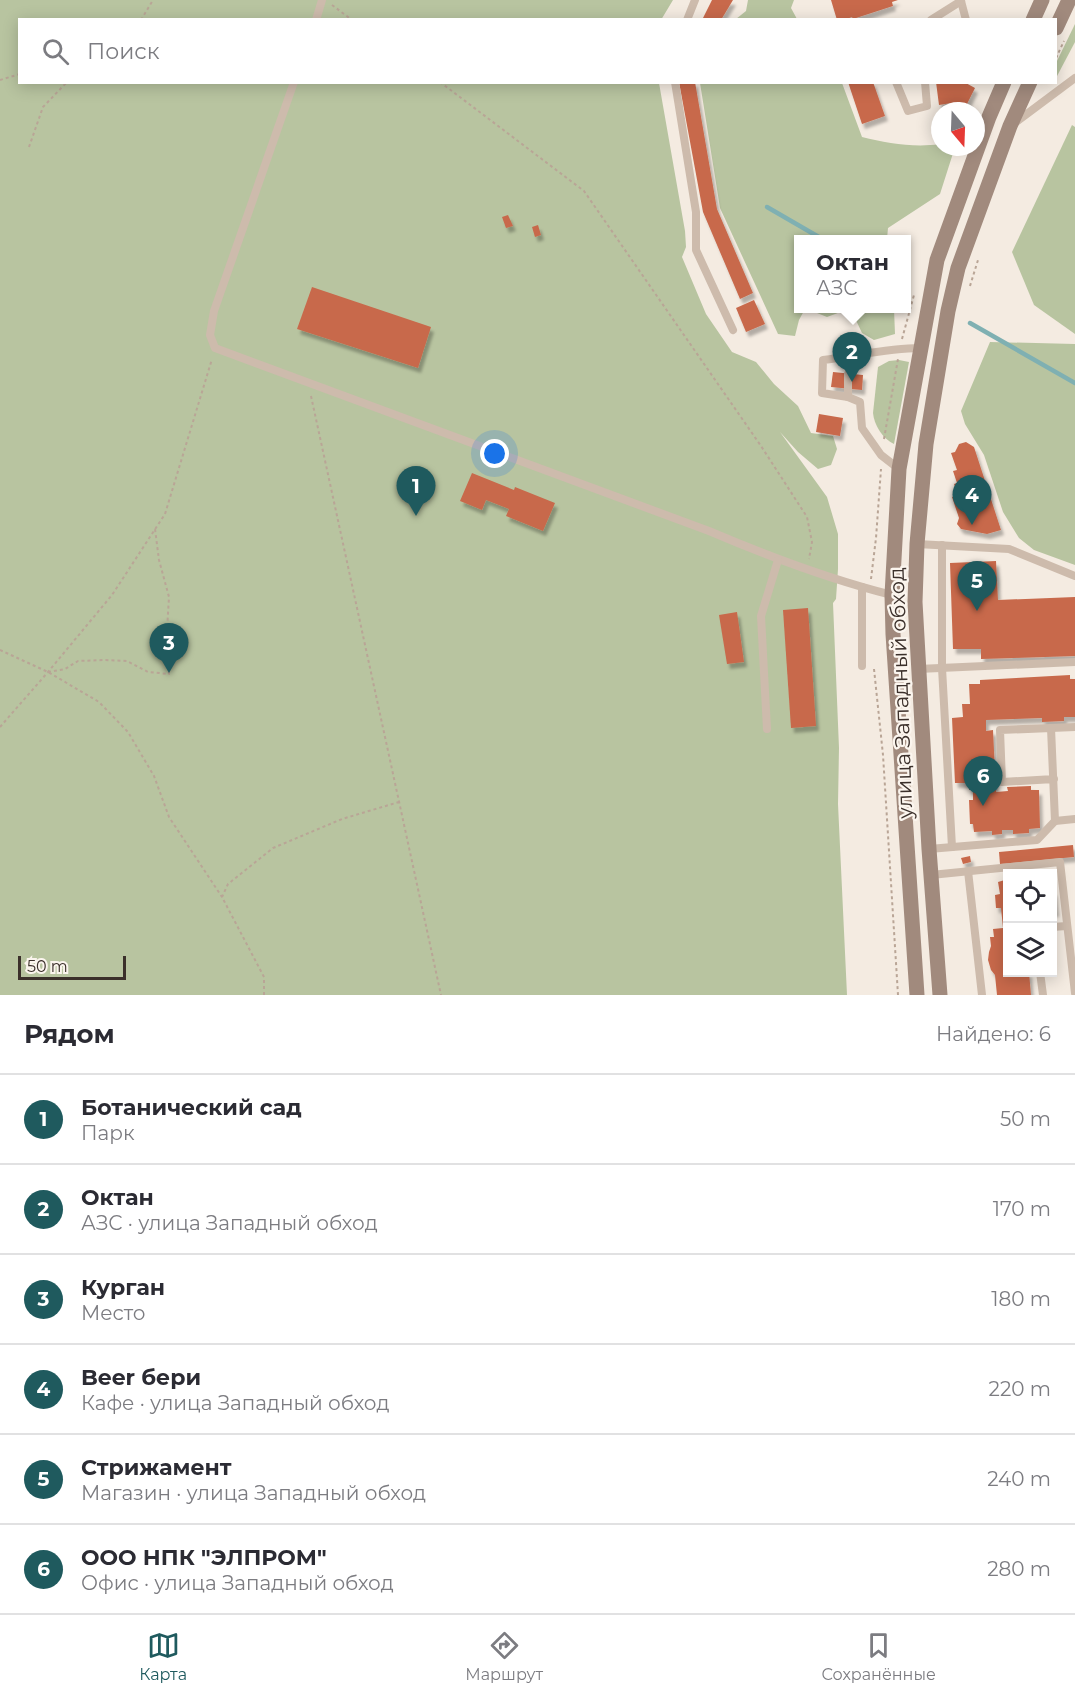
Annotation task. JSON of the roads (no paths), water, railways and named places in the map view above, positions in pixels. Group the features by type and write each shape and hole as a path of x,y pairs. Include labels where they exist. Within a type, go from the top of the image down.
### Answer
{"main road":[{"path":"1034,18 1042,0"},
{"path":"1057,26 1071,2"},
{"name":"улица Западный обход","path":"917,995 892,595 898,469 937,260 988,117 1003,84"},
{"name":"улица Западный обход","path":"940,995 915,602 917,544 926,444 948,310 958,268 1010,126 1029,84"}],"lane":[{"path":"317,18 324,0"},
{"path":"688,18 696,0"},
{"path":"934,18 961,1 965,18"},
{"path":"1010,126 1075,78"},
{"path":"293,84 214,311 210,335 215,348 709,531 778,560 892,595"},
{"path":"675,84 696,212 696,250 734,330"},
{"path":"897,84 908,111 927,106 925,84"},
{"path":"898,469 881,455 862,428 860,402 848,397 822,393 823,360 899,348 920,348"},
{"path":"848,397 848,374 858,356"},
{"path":"917,544 1009,549 1075,576"},
{"path":"942,545 942,668 952,848"},
{"path":"767,729 761,616 778,560"},
{"path":"862,587 862,666"},
{"path":"918,669 1075,662"},
{"path":"1054,779 1002,782 1000,730 1075,727"},
{"path":"1051,728 1055,821"},
{"path":"929,849 1037,840 1055,821 1075,819"},
{"path":"931,875 1060,862 1075,993"},
{"path":"969,871 982,995"},
{"path":"1057,927 1067,926"},
{"path":"1040,977 1042,995"}],"waterway":[{"path":"767,207 815,235"},
{"path":"970,323 1075,383"}],"place":[{"name":"Октан","path":"852,382"},
{"name":"Ботанический сад","path":"416,516"},
{"name":"Beer бери","path":"972,525"},
{"name":"Стрижамент","path":"977,611"},
{"name":"Курган","path":"169,673"},
{"name":"ООО НПК \"ЭЛПРОМ\"","path":"983,806"}]}
